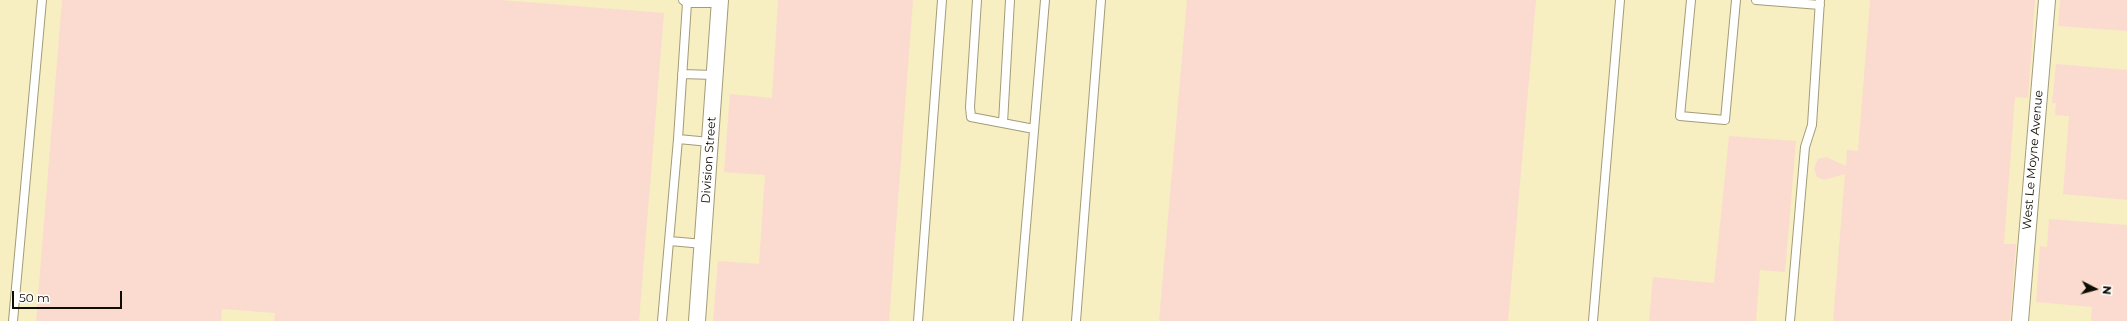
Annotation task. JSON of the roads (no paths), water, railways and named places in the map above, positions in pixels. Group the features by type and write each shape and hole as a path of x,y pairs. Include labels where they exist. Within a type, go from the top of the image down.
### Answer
{"street":[{"name":"West Le Moyne Avenue","path":"2020,321 2047,0"},
{"name":"Division Street","path":"697,321 720,2"}],"lane":[{"path":"13,321 42,0"},
{"path":"918,321 942,0"},
{"path":"977,0 970,107 971,117 1034,129"},
{"path":"1002,123 1010,0"},
{"path":"1018,321 1045,0"},
{"path":"1076,321 1101,0"},
{"path":"1593,321 1620,0"},
{"path":"1691,0 1680,116 1724,120 1736,0"},
{"path":"1756,0 1820,3 1812,125 1805,147 1790,321"},
{"path":"662,321 678,139 685,1 720,2"},
{"path":"682,74 714,75"},
{"path":"678,139 710,142"},
{"path":"670,241 703,244"}]}
